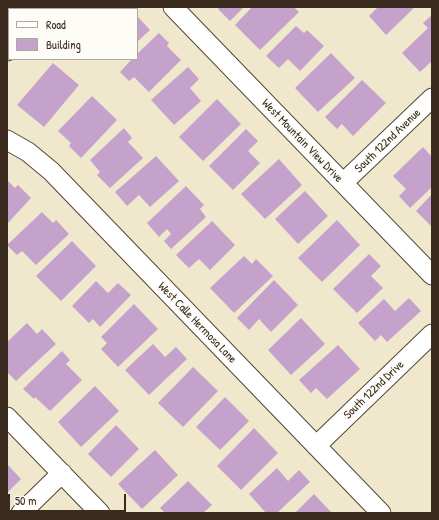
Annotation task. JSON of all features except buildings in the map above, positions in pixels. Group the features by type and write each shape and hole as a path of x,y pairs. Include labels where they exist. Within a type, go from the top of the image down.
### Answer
{"street":[{"name":"West Mountain View Drive","path":"173,7 432,274"},
{"name":"South 122nd Avenue","path":"343,183 432,98"},
{"name":"West Calle Hermosa Lane","path":"7,140 28,152 51,171 381,513"},
{"name":"South 122nd Drive","path":"316,446 432,334"},
{"path":"7,417 100,513"},
{"path":"21,513 62,473"}]}
